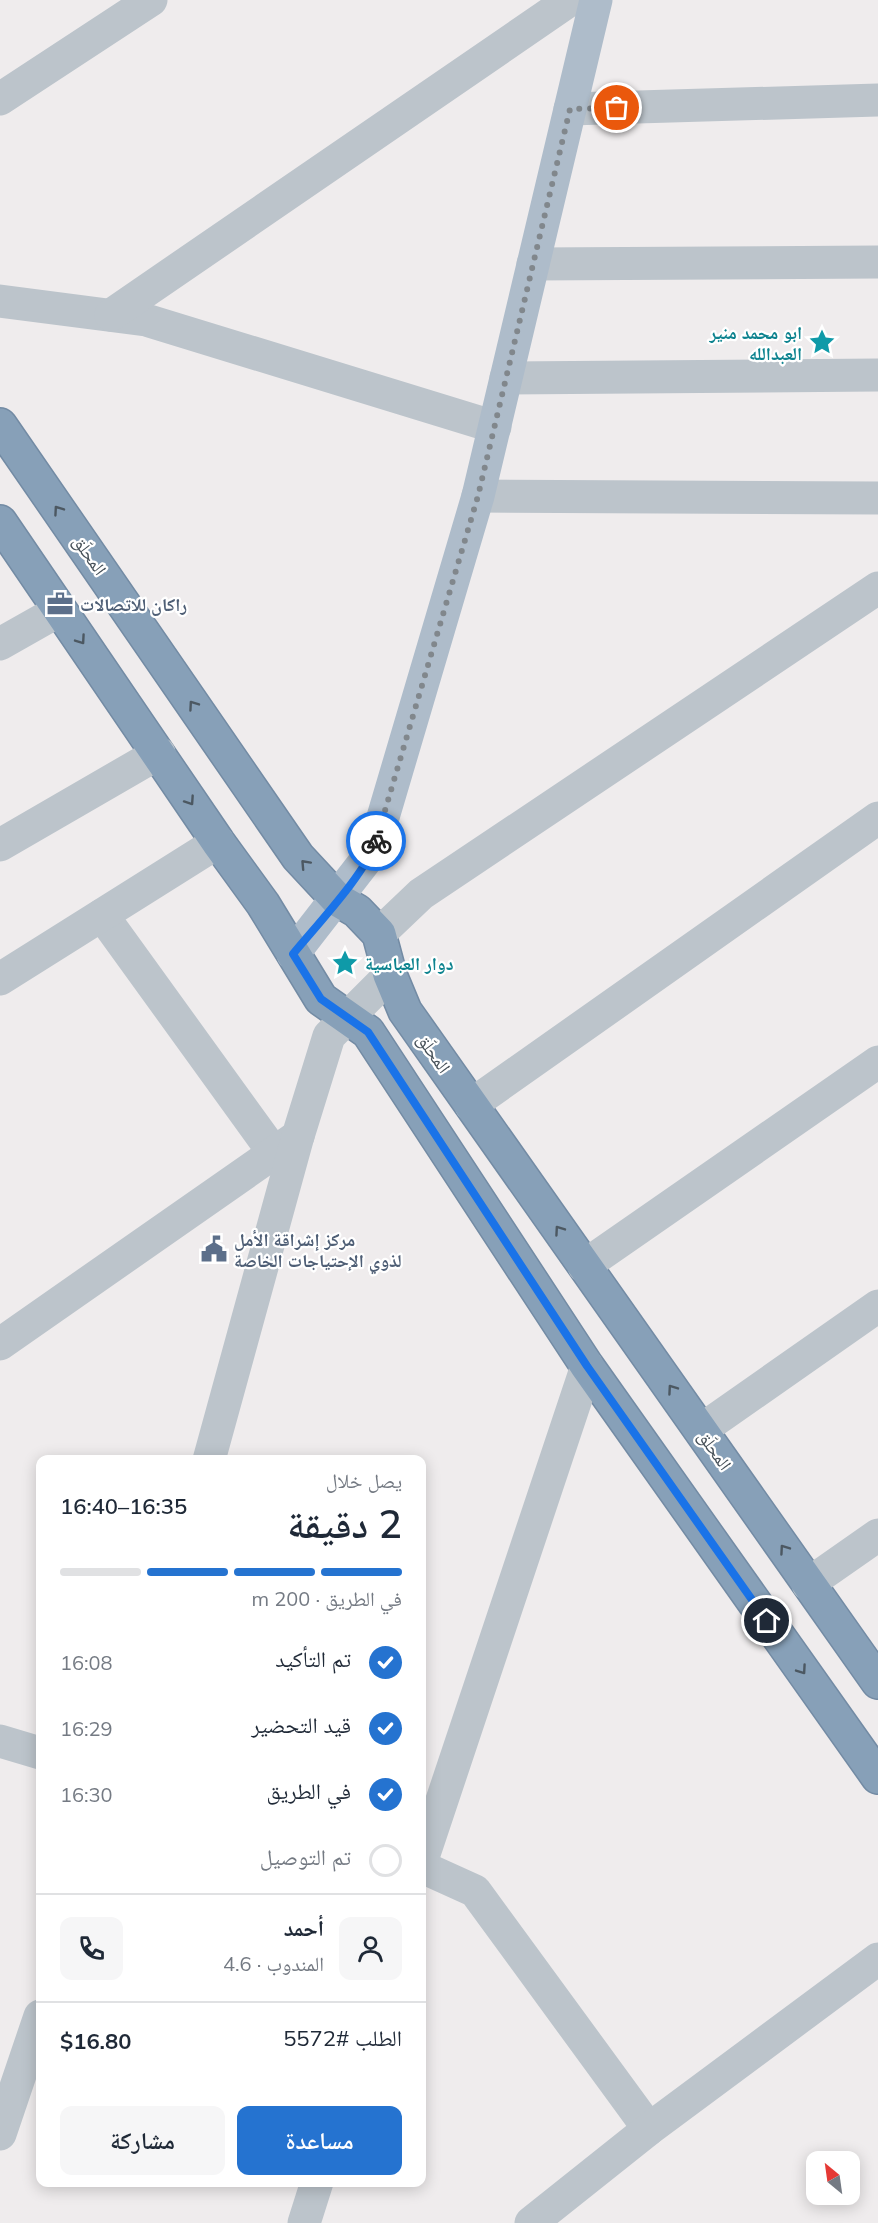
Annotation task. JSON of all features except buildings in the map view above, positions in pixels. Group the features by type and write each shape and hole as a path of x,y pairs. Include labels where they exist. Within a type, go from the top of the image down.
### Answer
{"highway":[{"name":"المحلّق","path":"0,425 298,857 338,900 357,911 379,934 390,975 405,1011 878,1682"},
{"path":"0,522 218,842 263,904 321,999 368,1032 587,1366 878,1777"}],"main road":[{"path":"293,954 338,900 373,851 478,496 596,0"}],"street":[{"path":"0,99 151,0"},
{"path":"111,315 570,0"},
{"path":"570,109 878,99"},
{"path":"533,264 878,262"},
{"path":"0,301 146,320 495,427"},
{"path":"506,378 878,375"},
{"path":"478,496 878,498"},
{"path":"379,934 421,894 878,588"},
{"path":"0,644 60,610"},
{"path":"0,845 159,753"},
{"path":"471,1105 878,818"},
{"path":"0,979 218,842"},
{"path":"102,915 286,1144"},
{"path":"210,1455 286,1144 329,1036 390,975"},
{"path":"584,1266 878,1062"},
{"path":"0,1344 286,1144"},
{"path":"701,1431 878,1306"},
{"path":"426,1848 587,1366"},
{"path":"808,1584 878,1535"},
{"path":"0,1741 36,1752"},
{"path":"426,1869 475,1891 649,2129"},
{"path":"531,2223 649,2129 878,1959"},
{"path":"0,2134 36,2028"},
{"path":"304,2223 315,2187"}],"way so far":[{"path":"376,841 478,496 570,109 617,108"}],"place":[{"name":"ابو محمد منير العبدالله","path":"822,342"},
{"name":"راكان للاتصالات","path":"60,604"},
{"name":"دوار العباسية","path":"345,963"},
{"name":"مركز إشراقة الأمل لذوي الإحتياجات الخاصة","path":"214,1249"}],"route":[{"path":"376,841 373,851 338,900 293,954 321,999 368,1032 587,1366 767,1621"}]}
